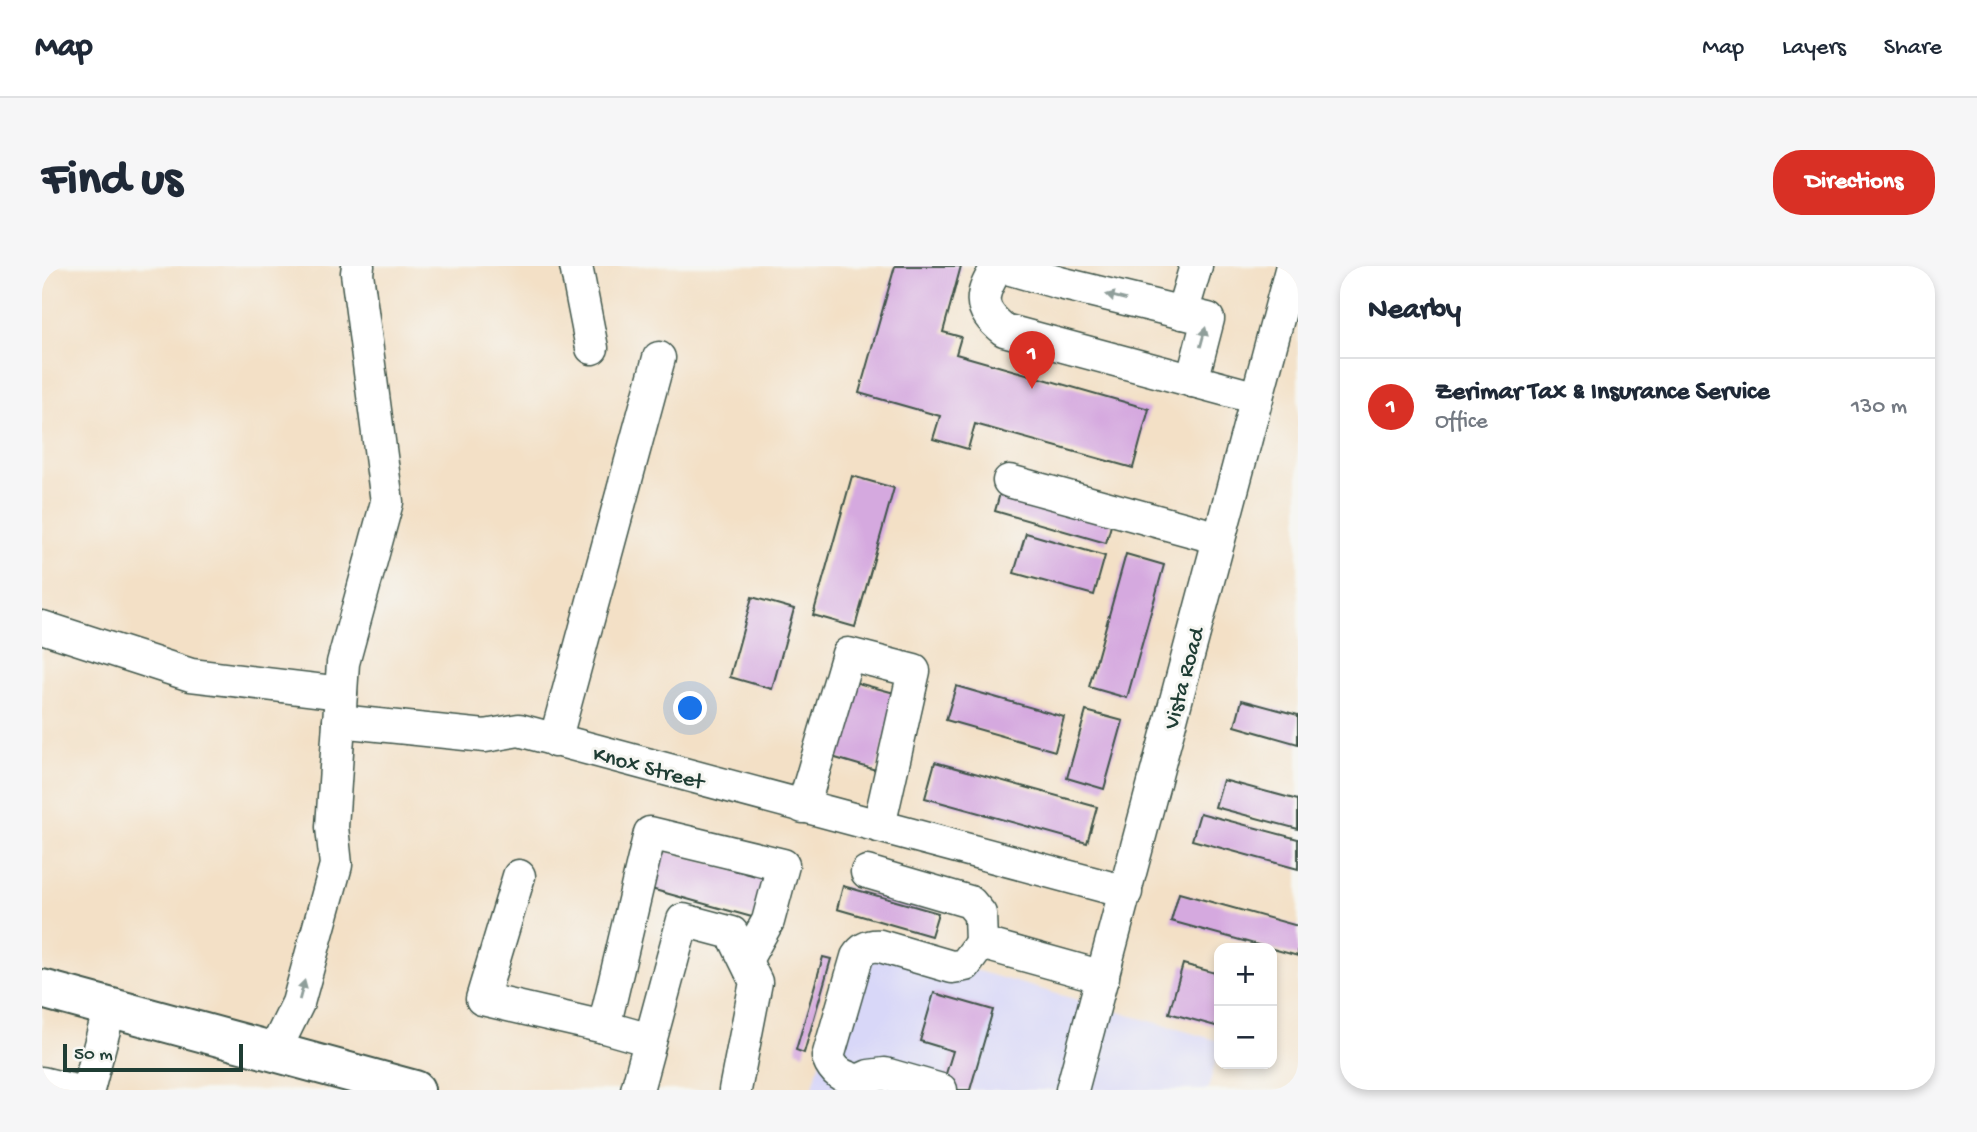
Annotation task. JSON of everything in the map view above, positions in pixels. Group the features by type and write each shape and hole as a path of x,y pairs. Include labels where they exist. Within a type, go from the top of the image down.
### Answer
{"main road":[{"path":"42,989 411,1090"}],"street":[{"path":"274,1052 298,1003 336,865 332,827 341,692 387,502 358,266"},
{"path":"576,266 592,348"},
{"path":"1192,381 1208,319 999,266 989,281 983,302 989,318 1004,330 1192,381 1257,398"},
{"path":"1182,313 1196,266"},
{"name":"Vista Road","path":"1072,1090 1292,266"},
{"path":"555,741 659,358"},
{"path":"1009,481 1219,538"},
{"name":"Knox Street","path":"42,627 191,675 341,692 485,736 519,730 1126,892"},
{"path":"803,807 848,654 914,671 879,826"},
{"path":"604,1027 650,833 783,866 768,922 746,960"},
{"path":"867,872 970,902 980,914 981,943 965,965 958,967 880,946 862,949 856,957 828,1057 832,1068 857,1086 869,1076 885,1074 942,1090"},
{"path":"519,876 482,999 650,1040"},
{"path":"637,1090 683,919 732,933 757,982 736,1090"},
{"path":"981,943 1102,977"},
{"path":"88,1090 110,1007"},
{"path":"42,1083 71,1090"}],"shaded area":[{"path":"854,935 1214,1040 1214,1068 1208,1090 812,1090"}],"building":[{"path":"895,266 961,266 943,332 961,337 956,354 1149,409 1133,468 975,424 968,449 933,439 940,416 859,393"},
{"path":"852,476 894,488 855,627 813,615"},
{"path":"1001,490 1112,522 1106,543 995,511"},
{"path":"1026,533 1105,556 1094,595 1014,573"},
{"path":"1126,554 1164,565 1127,698 1089,687"},
{"path":"752,597 794,609 772,689 730,677"},
{"path":"854,682 898,694 876,770 832,757"},
{"path":"956,686 1064,717 1055,751 946,720"},
{"path":"1242,700 1298,715 1298,744 1235,726"},
{"path":"1086,711 1123,721 1104,789 1067,778"},
{"path":"935,762 1097,807 1087,843 925,798"},
{"path":"1223,780 1298,800 1298,829 1215,807"},
{"path":"1200,813 1298,839 1298,869 1192,840"},
{"path":"663,850 770,880 759,919 651,889"},
{"path":"843,886 938,913 931,936 837,909"},
{"path":"1179,893 1298,926 1298,956 1277,950 1277,943 1251,943 1171,921"},
{"path":"823,957 831,959 804,1053 796,1050"},
{"path":"1183,964 1214,973 1214,1026 1169,1013"},
{"path":"934,993 993,1010 970,1090 941,1090 953,1051 920,1041"}],"place":[{"name":"Zerimar Tax & Insurance Service","path":"1032,389"}]}
